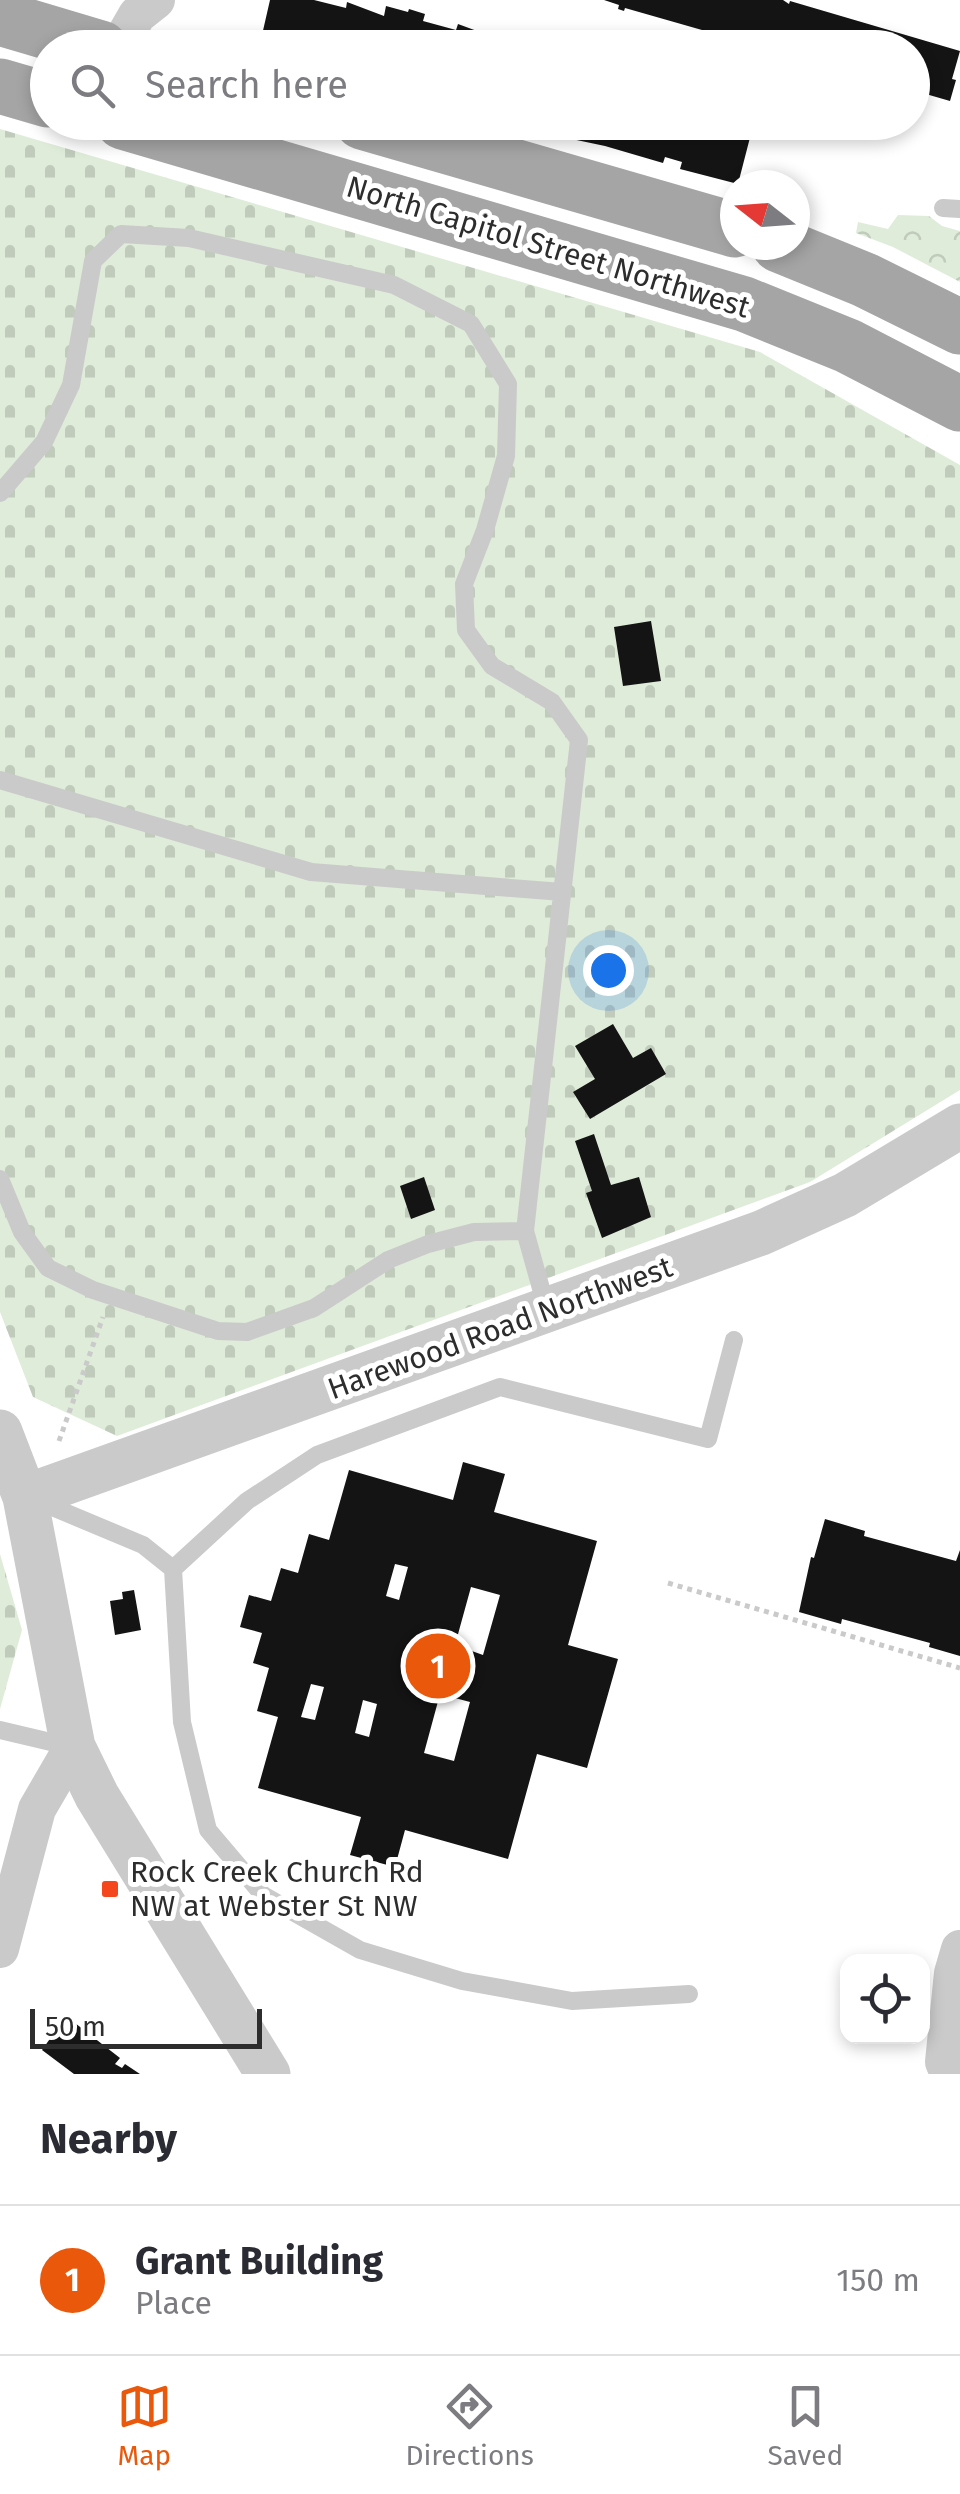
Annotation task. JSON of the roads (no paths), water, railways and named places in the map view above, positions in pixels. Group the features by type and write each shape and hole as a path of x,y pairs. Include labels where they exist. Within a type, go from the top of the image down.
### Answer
{"main road":[{"path":"0,18 40,30"},
{"path":"0,86 30,95"},
{"name":"North Capitol Street Northwest","path":"185,140 729,298 848,346 960,404"},
{"path":"424,140 720,226"},
{"path":"810,258 960,327"}],"street":[{"path":"128,30 137,15 156,0"},
{"name":"Harewood Road Northwest","path":"25,1497 809,1214 960,1126"},
{"path":"0,1432 25,1497 72,1747 96,1796 268,2074"},
{"path":"0,1950 37,1809 72,1747"},
{"path":"949,2074 935,2020 960,1949"}],"lane":[{"path":"0,493 44,442 71,386 93,262 122,234 189,238 394,285 470,324 508,384 506,456 485,530 464,584 466,630 492,666 552,702 579,740 525,1231 548,1310"},
{"path":"0,780 311,872 562,892"},
{"path":"0,1179 22,1232 48,1268 93,1290 218,1330 246,1332 314,1308 388,1260 428,1244 474,1232 525,1231"},
{"path":"174,1569 247,1501 317,1456 500,1387 708,1439 734,1340"},
{"path":"25,1497 143,1545 174,1569 182,1722 208,1830 263,1895 360,1950 462,1981 572,2001 690,1994"},
{"path":"0,1730 72,1747"}],"place":[{"name":"Grant Building","path":"438,1666"},
{"name":"Rock Creek Church Rd NW at Webster St NW","path":"110,1889"}]}
